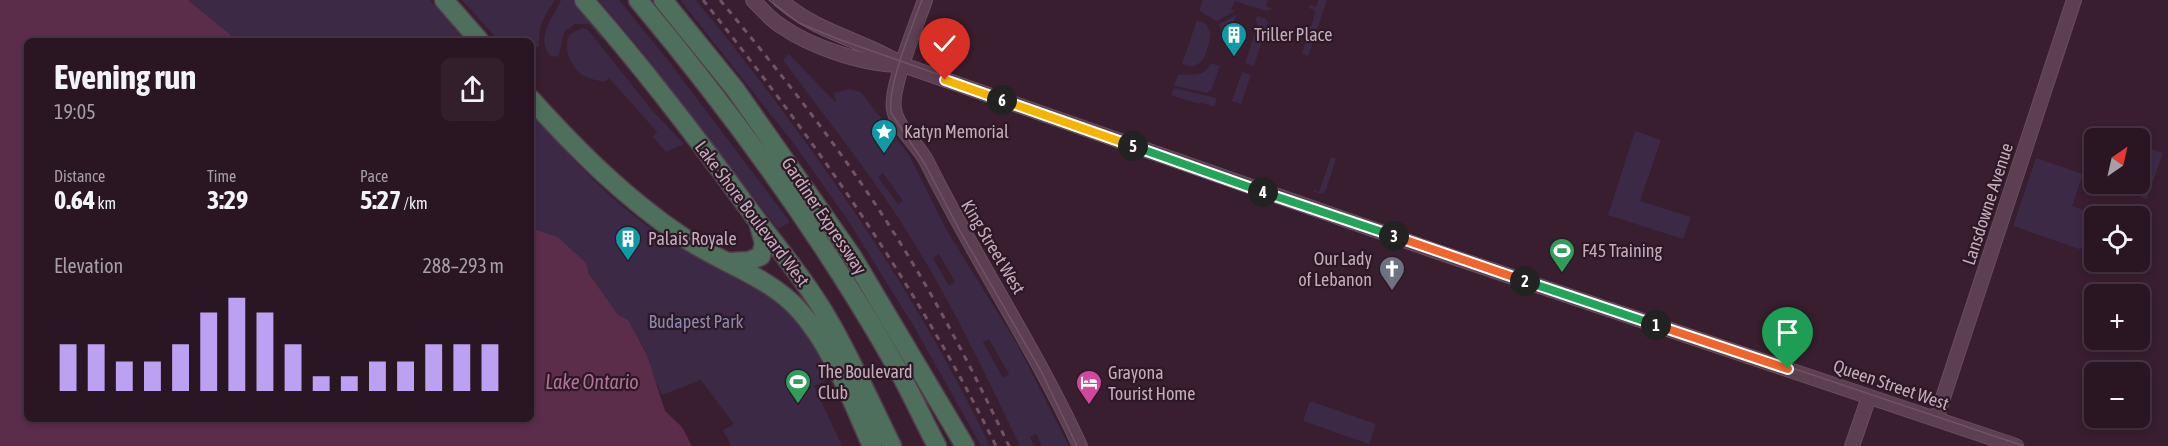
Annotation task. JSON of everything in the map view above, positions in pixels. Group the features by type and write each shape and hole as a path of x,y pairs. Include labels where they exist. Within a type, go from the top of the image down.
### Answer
{"highway":[{"path":"444,0 478,38"},
{"name":"Lake Shore Boulevard West","path":"584,0 634,59 758,221 827,318 892,446"},
{"name":"Gardiner Expressway","path":"638,0 697,73 788,197 894,362 937,446"},
{"name":"Gardiner Expressway","path":"663,0 735,89 826,218 881,304 965,446"},
{"name":"Lake Shore Boulevard West","path":"534,102 571,143 634,202 684,238 758,278 784,296 807,320 830,356 872,446"},
{"path":"728,262 749,261 761,256 764,243 758,221"}],"main road":[{"path":"753,0 781,26 808,41 873,63 903,65"},
{"path":"780,0 794,12 825,30 883,53 903,65"},
{"name":"King Street West","path":"925,0 903,65 894,102 897,119 926,160 953,215 1035,355 1080,446"},
{"name":"Lansdowne Avenue","path":"1936,419 2074,0"},
{"name":"Queen Street West","path":"903,65 1289,201 2016,446"},
{"path":"1852,446 1869,397"}],"green space":[{"path":"188,0 430,0 464,38 235,38"},
{"path":"462,0 555,0 542,22 539,47 534,46 534,38 496,38"},
{"path":"561,0 572,0 604,37 602,39 589,24 575,24 564,32 559,55 555,57 549,55 544,40 547,27"},
{"path":"599,0 619,0 667,59 790,222 778,229 635,43"},
{"path":"680,0 696,0 818,159 893,271 960,387 990,446 981,446 916,330 847,219 794,144"},
{"path":"1203,0 1268,0 1266,6 1273,9 1266,11 1235,1 1231,10 1235,11 1217,21 1199,11"},
{"path":"1318,0 1327,0 1308,56 1302,53 1316,11 1309,8 1310,5 1316,7"},
{"path":"1236,15 1228,40 1220,38 1219,24"},
{"path":"1257,16 1268,22 1254,66 1245,63 1258,23 1255,21"},
{"path":"1197,20 1206,24 1211,34 1203,59 1195,66 1189,66 1182,64"},
{"path":"582,28 588,30 651,109 684,144 666,152 653,137 657,132 609,78 604,82 587,77 577,70 568,56 567,44 570,34"},
{"path":"789,54 836,103 834,93 849,89 861,92 909,155 946,229 1017,344 1069,446 1042,446 1036,434 1030,437 1034,446 1020,446 963,331 916,246 871,178 783,60","holes":["883,173 903,201 898,204 878,177","939,254 955,282 949,286 933,258","989,339 1009,374 1003,378 983,342"]},
{"path":"1211,63 1220,66 1211,91 1208,93 1174,86 1178,75 1201,73"},
{"path":"1242,72 1251,75 1241,104 1232,101"},
{"path":"1174,88 1217,98 1214,107 1171,95"},
{"name":"Budapest Park","path":"534,115 587,173 632,215 684,249 756,288 795,320 812,344 830,378 814,386 842,446 731,446 723,430 734,424 701,380 662,395 651,371 647,354 628,321 618,316 589,274 586,263 558,237 534,229"},
{"path":"1635,131 1661,140 1640,201 1691,217 1683,239 1608,215"},
{"path":"2150,149 2163,153 2150,190"},
{"path":"1331,157 1336,159 1326,190 1322,194 1314,192 1314,190 1319,192"},
{"path":"2036,158 2083,174 2072,206 2084,210 2084,246 2079,249 2013,226"},
{"path":"2133,194 2149,194 2147,199"},
{"path":"1310,401 1376,424 1369,444 1303,421"}],"water":[{"name":"Lake Ontario","path":"0,0 188,0 235,38 24,38 24,422 534,422 534,229 558,237 586,263 589,274 618,315 628,320 647,355 665,411 682,427 692,446 0,446"}],"tram line":[{"path":"769,0 799,23 838,39 1328,212 2024,446"},
{"path":"922,0 896,72 891,113 925,164 960,231 1041,371 1077,446"}],"railway":[{"path":"703,0 824,160 898,271 933,328 996,446"},
{"path":"720,0 816,121 883,216 946,321 1009,446"}],"place":[{"name":"Triller Place","path":"1234,58"},
{"name":"Katyn Memorial","path":"884,155"},
{"name":"Palais Royale","path":"628,262"},
{"name":"F45 Training","path":"1562,274"},
{"name":"Our Lady of Lebanon","path":"1392,292"},
{"name":"The Boulevard Club","path":"798,405"},
{"name":"Grayona Tourist Home","path":"1089,406"}],"route":[{"path":"945,80 1289,201 1788,369"}]}
